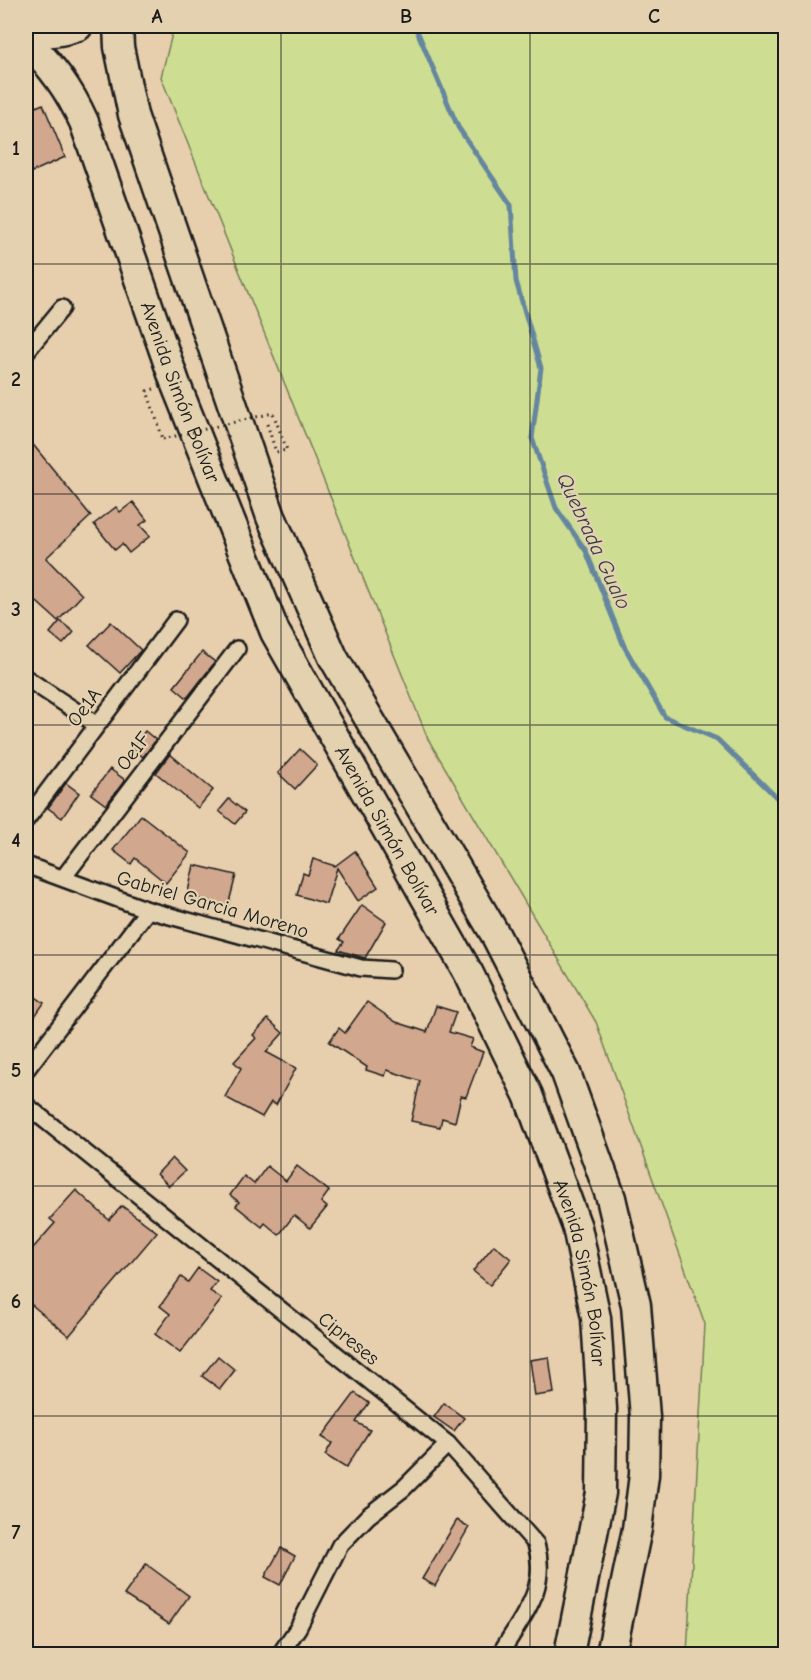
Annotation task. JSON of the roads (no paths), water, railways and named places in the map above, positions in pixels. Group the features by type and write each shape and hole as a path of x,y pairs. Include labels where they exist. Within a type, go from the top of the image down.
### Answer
{"highway":[{"path":"26,31 60,32 78,26"},
{"name":"Avenida Simón Bolívar","path":"118,26 119,47 132,116 271,517 333,657 495,934 566,1073 611,1198 636,1305 645,1417 644,1475 640,1507 611,1654"},
{"name":"Avenida Simón Bolívar","path":"26,40 52,66 69,89 84,122 176,385 275,632 469,974 528,1095 577,1227 596,1318 602,1409 601,1493 569,1654"}],"street":[{"path":"26,352 62,308"},
{"name":"Oe1A","path":"26,820 176,620"},
{"name":"Oe1F","path":"63,878 237,649"},
{"path":"26,678 97,725"},
{"name":"Gabriel Garcia Moreno","path":"26,865 148,910 361,968 391,970"},
{"path":"26,1070 148,910"},
{"name":"Cipreses","path":"26,1106 448,1444 536,1544 541,1561 537,1590 500,1654"},
{"path":"280,1654 298,1628 340,1545 368,1516 404,1488 448,1444"}],"waterway":[{"name":"Quebrada Gualo","path":"415,26 458,127 511,205 516,281 541,368 532,438 556,508 586,551 624,646 665,717 717,739 777,798 786,810"}]}
